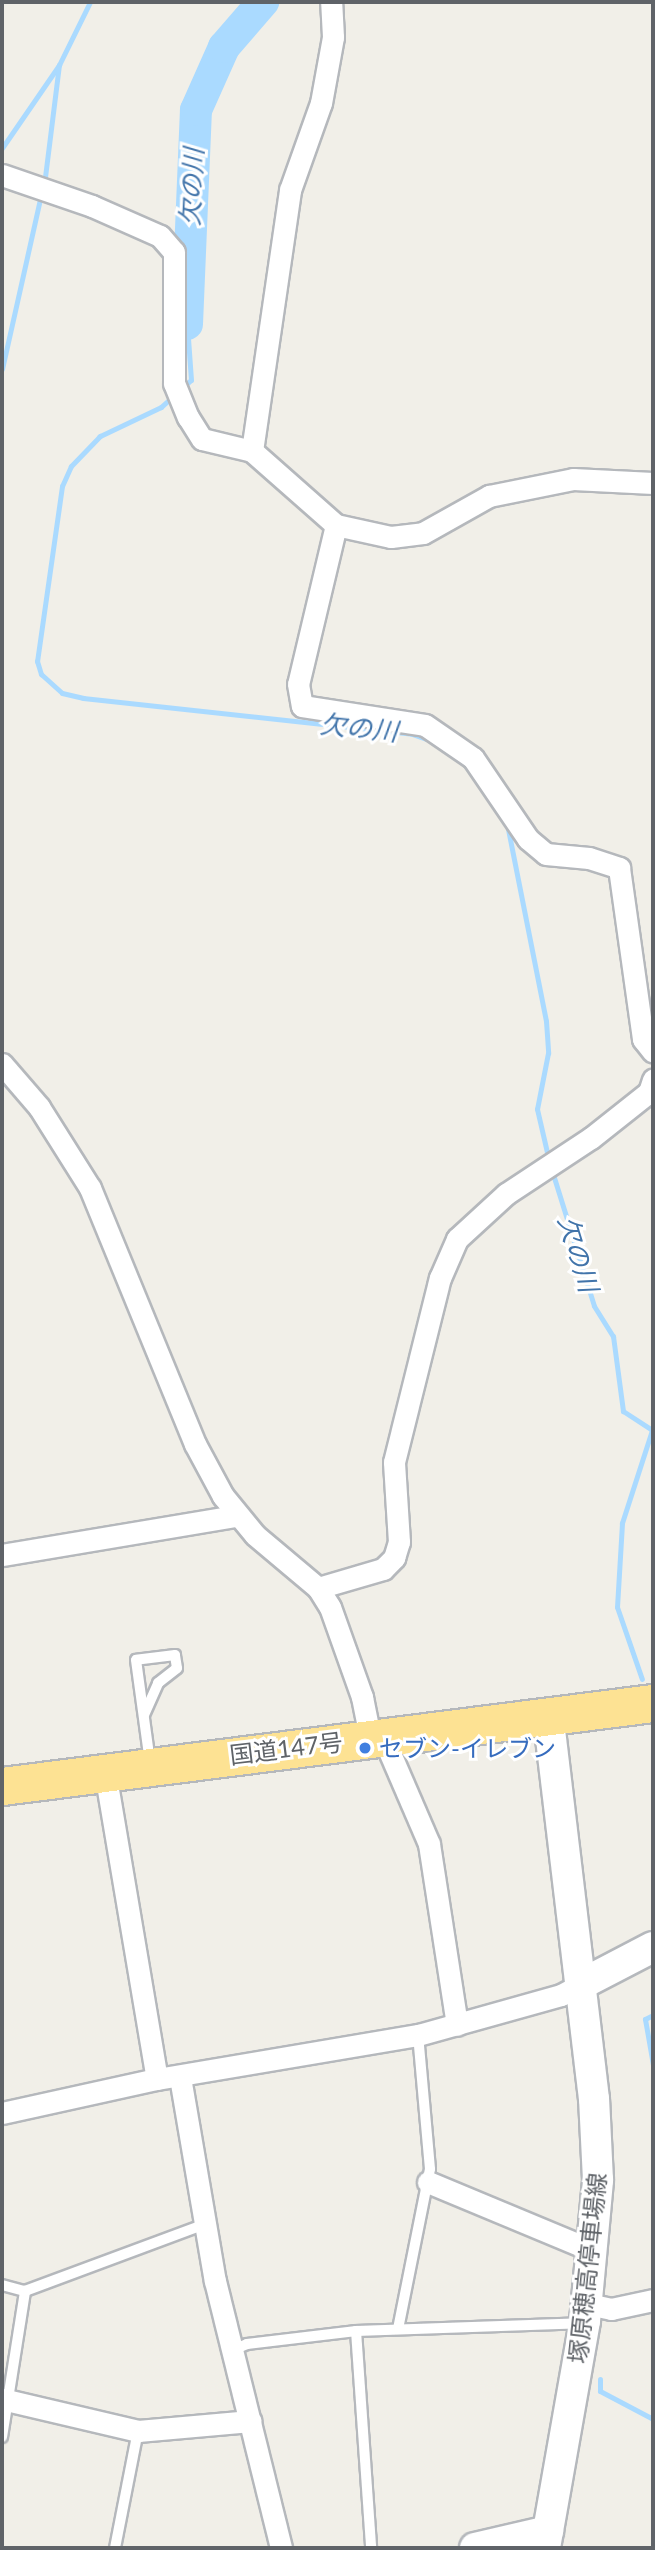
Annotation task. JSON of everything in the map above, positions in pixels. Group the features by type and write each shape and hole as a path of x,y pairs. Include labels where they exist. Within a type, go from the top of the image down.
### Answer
{"highway":[{"name":"国道147号","path":"2,1786 653,1703"}],"main road":[{"name":"塚原穂高停車場線","path":"547,2540 587,2313 594,2251 597,2138 548,1716"},
{"path":"580,1985 653,1947"},
{"path":"475,2548 547,2540"}],"street":[{"path":"252,451 290,190 321,103 330,50 331,2"},
{"path":"2,174 160,236 174,251 178,392 202,439 252,451 336,525 391,537 423,533 489,496 573,479 653,484"},
{"path":"336,525 298,684 302,706 425,725 473,758 528,839 546,854 589,858 619,868 643,1039 653,1052"},
{"path":"2,1063 39,1107 90,1188 195,1444 236,1516 318,1588 346,1648 376,1737 429,1844 457,2025"},
{"path":"318,1588 383,1569 394,1558 399,1542 394,1462 440,1278 468,1225 555,1164 649,1092 653,1080"},
{"path":"2,1555 236,1516"},
{"path":"105,1772 158,2079"},
{"path":"2,2113 158,2079 418,2035 561,1995 580,1985"},
{"path":"180,2077 205,2224 281,2548"},
{"path":"428,2182 594,2251"},
{"path":"587,2313 653,2300"},
{"path":"6,2400 138,2431 251,2421"}],"lane":[{"path":"144,1715 158,1683 177,1668 175,1655 136,1660 151,1766"},
{"path":"398,2329 428,2182 418,2035"},
{"path":"2,2285 26,2291 205,2224"},
{"path":"2,2437 26,2291"},
{"path":"233,2350 247,2344 356,2331 568,2326 587,2313"},
{"path":"356,2331 371,2548"},
{"path":"115,2548 138,2431"}],"waterway":[{"path":"2,148 59,65 90,2"},
{"name":"欠の川","path":"187,324 196,110 224,47 263,2"},
{"path":"44,185 59,65"},
{"path":"2,369 41,194"},
{"name":"欠の川","path":"182,388 191,380 187,324"},
{"name":"欠の川","path":"172,397 161,407 100,436 71,466 62,486 37,661 41,674 62,693 83,698 412,734 432,741"},
{"name":"欠の川","path":"507,824 546,1021 548,1053 537,1109 549,1161"},
{"name":"欠の川","path":"552,1171 594,1306 613,1336 623,1411 652,1430 622,1523 617,1607 642,1679"},
{"name":"欠の川","path":"653,2015 645,2019 653,2065"},
{"name":"欠の川","path":"600,2379 600,2391 653,2419"}],"place":[{"name":"セブン-イレブン","path":"365,1748"}]}
